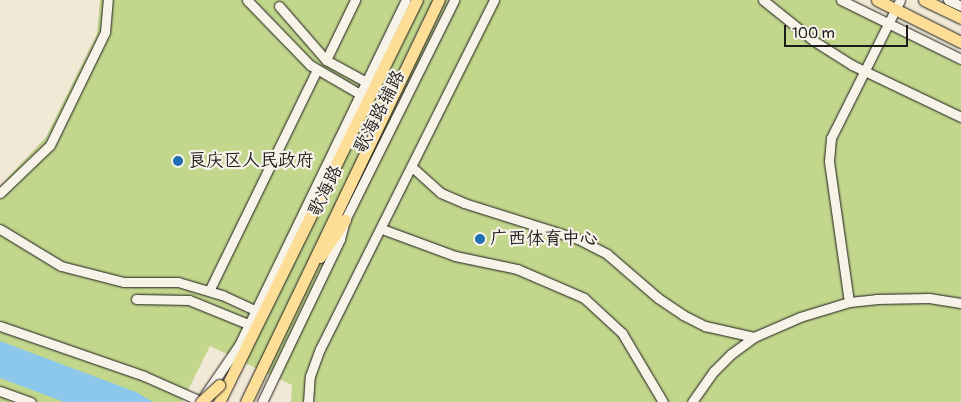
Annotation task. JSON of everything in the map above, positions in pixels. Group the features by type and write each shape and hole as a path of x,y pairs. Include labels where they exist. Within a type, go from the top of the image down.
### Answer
{"main road":[{"name":"歌海路","path":"219,385 233,374 259,313 370,84 407,0"},
{"path":"877,0 897,5 961,42"},
{"path":"924,0 961,18"},
{"name":"歌海路","path":"247,400 439,2"},
{"path":"303,281 345,220"},
{"path":"202,400 219,385"},
{"path":"219,385 219,402"}],"street":[{"path":"0,193 50,145 105,32 108,0"},
{"path":"246,0 293,51 317,70 364,96"},
{"path":"326,60 355,0"},
{"name":"歌海路辅路","path":"262,402 340,239 345,220 454,0"},
{"path":"308,402 310,376 320,350 382,229 494,0"},
{"path":"763,0 814,41 863,71 961,116"},
{"path":"841,0 961,59"},
{"path":"948,0 961,6"},
{"path":"850,302 830,151 835,126 897,5"},
{"path":"279,6 326,60 370,84"},
{"path":"209,291 317,70"},
{"path":"412,167 441,193 464,203 521,219 585,243 607,254 683,315 713,328 754,337"},
{"path":"0,229 61,266 89,275 124,282 178,282 209,291 259,313"},
{"path":"382,229 455,256 517,269 584,298 622,333 663,402"},
{"path":"692,402 714,371 754,337 800,317 850,302 900,298 961,303"},
{"path":"136,299 189,300 253,326 239,345 219,385"},
{"path":"0,326 144,376 202,400"},
{"path":"0,392 31,402"}],"green space":[{"name":"广西体育中心","path":"100,0 836,0 961,65 961,402 291,402 292,385 210,346 182,402 0,402 0,186 46,137 97,34"}],"water":[{"path":"0,341 136,392 153,402 64,402 0,378"}],"place":[{"name":"良庆区人民政府","path":"178,161"},
{"name":"广西体育中心","path":"480,239"}]}
